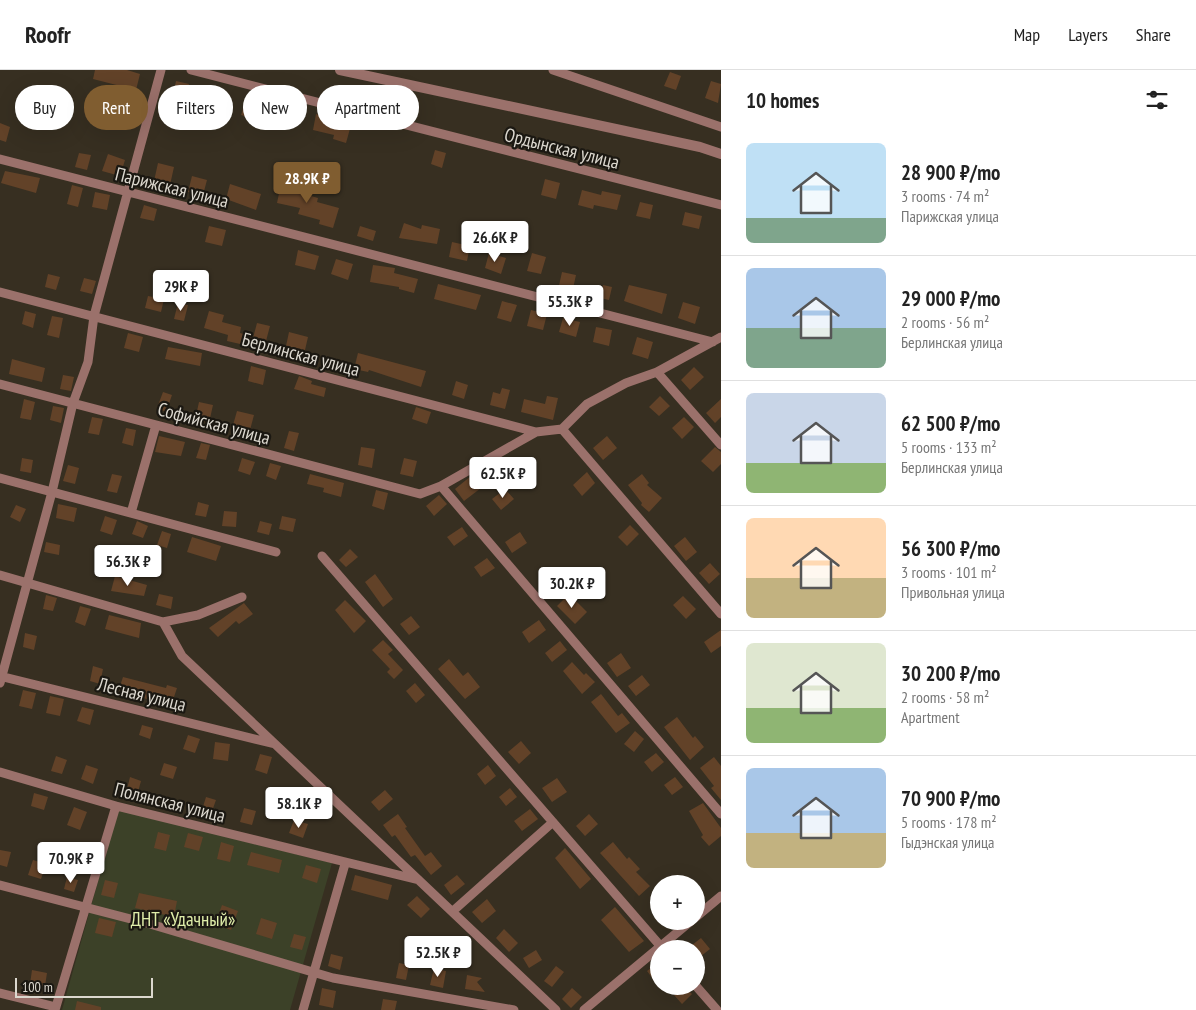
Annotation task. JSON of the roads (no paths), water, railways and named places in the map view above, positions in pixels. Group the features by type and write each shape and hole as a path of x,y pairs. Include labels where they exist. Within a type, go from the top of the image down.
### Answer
{"street":[{"path":"1,678 52,492 73,403 88,362 94,316 161,70"},
{"name":"Ордынская улица","path":"191,70 721,205"},
{"path":"340,70 700,147 721,154"},
{"path":"553,70 721,127"},
{"name":"Парижская улица","path":"0,159 128,193 717,340"},
{"name":"Берлинская улица","path":"0,292 536,432"},
{"path":"717,340 657,372 626,383 587,404 562,429 536,432 441,486 721,814"},
{"path":"657,372 721,445"},
{"name":"Софийская улица","path":"0,384 420,494 441,486"},
{"path":"131,513 156,425"},
{"path":"562,429 721,614"},
{"path":"0,478 276,552"},
{"path":"322,556 655,940"},
{"path":"0,575 163,622 198,615 242,597"},
{"path":"163,622 182,656 556,1010"},
{"name":"Лесная улица","path":"1,678 276,744"},
{"name":"Полянская улица","path":"0,772 116,806 345,864 420,880"},
{"path":"0,993 56,1008 83,909 116,806"},
{"path":"453,911 553,822"},
{"path":"303,1010 345,864"},
{"path":"0,885 83,909 150,924 333,978 514,1010"},
{"path":"705,909 721,896"},
{"path":"671,940 681,930"},
{"path":"584,1010 650,958"},
{"path":"704,995 717,1010"}],"park label":[{"name":"ДНТ «Удачный»","path":"183,919"}]}
